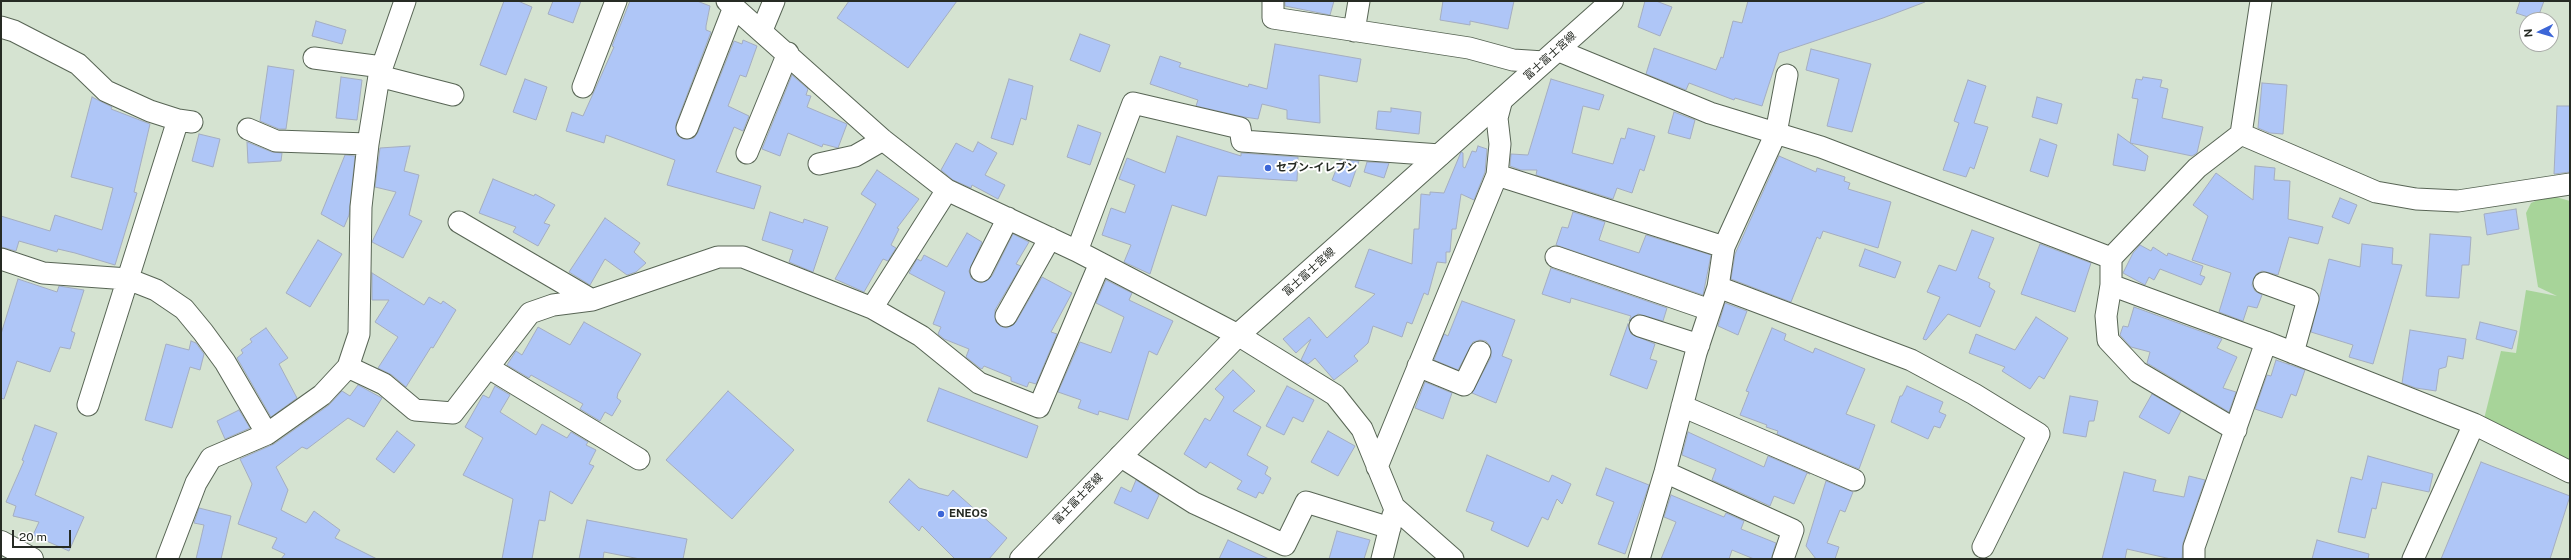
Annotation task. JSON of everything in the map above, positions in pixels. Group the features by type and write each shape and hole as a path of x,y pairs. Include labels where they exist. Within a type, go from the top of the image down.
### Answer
{"main road":[{"name":"富士富士宮線","path":"1021,559 1238,336 1612,1"},
{"path":"1,542 32,559"}],"street":[{"path":"167,559 196,483 211,458 267,434 322,395 348,367 359,334 361,207 368,144 381,71 405,1"},
{"path":"583,87 616,1"},
{"path":"762,30 774,1"},
{"path":"1273,1 1273,18 1469,48 1513,60 1550,56 1710,113 1821,147 2111,258"},
{"path":"1354,30 1359,1"},
{"path":"2236,430 2138,372 2108,340 2106,316 2111,285 2111,258 2197,168 2241,134 2261,1"},
{"path":"687,128 730,4 788,53 883,140 947,190 1100,263 1238,336 1336,395 1362,429 1394,507 1453,559"},
{"path":"1,27 14,31 78,64 106,91 150,110 185,121 128,279 88,405"},
{"path":"748,153 788,53"},
{"path":"314,58 381,71 453,94"},
{"path":"1639,559 1665,472 1698,345 1718,286 1724,247 1776,133 1787,75"},
{"path":"1377,467 1497,175 1500,144 1497,118 1502,99"},
{"path":"1077,251 1133,103 1240,128 1242,141 1440,155"},
{"path":"248,129 276,141 368,144"},
{"path":"2241,134 2376,192 2416,199 2458,201 2570,184"},
{"path":"819,164 855,156 883,140"},
{"path":"1497,175 1724,247"},
{"path":"872,308 947,190"},
{"path":"981,271 1008,218"},
{"path":"459,222 592,300"},
{"path":"1006,316 1050,238"},
{"path":"348,367 384,384 415,410 453,413 530,313 553,305 592,300 718,258 742,257 872,308 921,336 979,383 1039,407 1100,263"},
{"path":"1556,257 1710,310"},
{"path":"1,259 43,273 128,279 156,290 184,309 225,362 267,434"},
{"path":"2264,283 2308,299 2293,353"},
{"path":"2111,285 2266,342 2474,424 2570,472"},
{"path":"1718,286 1911,360 1974,394 2039,434 1983,547"},
{"path":"1640,326 1698,345"},
{"path":"2194,559 2194,547 2266,342"},
{"path":"1418,366 1464,385 1480,352"},
{"path":"489,368 639,459"},
{"path":"1682,406 1854,480"},
{"path":"2413,559 2474,424"},
{"path":"1120,456 1194,503 1285,545 1306,502 1390,528"},
{"path":"1665,472 1793,530 1782,559"},
{"path":"1382,559 1394,507"}],"green space":[{"path":"2549,195 2570,201 2570,463 2483,423 2501,351 2516,353 2526,290 2557,296 2538,287 2526,213 2531,203"}],"building":[{"path":"504,1 518,1 532,7 506,75 480,65"},
{"path":"553,1 581,1 573,23 548,14"},
{"path":"630,1 697,1 710,6 706,30 711,32 676,124 677,135 683,139 694,138 698,132 734,41 742,44 743,40 757,46 746,77 740,75 728,106 749,116 743,131 734,127 716,172 761,186 754,209 667,185 675,160 606,135 604,143 566,131 572,112 583,116 614,47 612,46"},
{"path":"849,1 957,1 908,68 837,18"},
{"path":"1285,1 1334,1 1330,15 1285,6"},
{"path":"1443,1 1514,1 1508,29 1470,21 1470,25 1440,20"},
{"path":"1645,1 1656,1 1672,7 1660,36 1638,27"},
{"path":"1748,1 1925,2 1883,18 1779,53 1762,106 1735,98 1734,100 1689,83 1686,90 1646,74 1654,48 1716,70 1721,57 1723,58 1733,21 1742,23"},
{"path":"2520,1 2544,1 2540,12 2516,13"},
{"path":"316,21 346,30 342,44 312,36"},
{"path":"1080,34 1110,45 1100,72 1070,60"},
{"path":"1275,44 1361,59 1357,82 1319,75 1320,123 1287,119 1287,110 1262,104 1258,119 1196,106 1198,100 1150,84 1160,56 1181,63 1179,67 1248,87 1249,84 1267,89"},
{"path":"1811,49 1871,64 1852,132 1827,126 1839,79 1806,70"},
{"path":"268,66 294,70 286,129 279,129 260,121"},
{"path":"792,75 808,89 806,95 811,96 807,107 847,124 838,148 823,144 822,147 788,133 780,156 762,149"},
{"path":"341,77 362,80 357,120 336,118"},
{"path":"2143,77 2162,80 2160,87 2168,89 2162,118 2203,127 2197,153 2192,156 2130,143 2138,99 2132,98 2136,79 2142,80"},
{"path":"525,79 547,87 536,120 513,112"},
{"path":"1009,79 1033,86 1026,120 1021,118 1013,145 991,138"},
{"path":"1551,79 1604,95 1599,110 1583,106 1572,153 1613,164 1621,138 1625,139 1628,128 1655,136 1644,171 1640,169 1632,193 1617,188 1613,199 1536,175 1537,170 1521,170 1510,166 1511,154 1528,155"},
{"path":"1968,80 1986,86 1974,123 1988,127 1974,169 1970,167 1966,177 1943,170 1959,123 1954,121"},
{"path":"2262,83 2287,85 2283,134 2270,133 2258,128"},
{"path":"92,97 112,107 111,109 150,124 134,192 137,193 115,265 75,253 58,249 57,252 19,241 16,251 1,247 1,216 50,231 55,215 102,230 113,188 71,177"},
{"path":"2037,97 2062,104 2057,124 2032,117"},
{"path":"2557,106 2570,106 2570,172 2554,174"},
{"path":"1391,108 1421,112 1419,134 1376,129 1378,111 1391,112"},
{"path":"1674,112 1695,120 1690,139 1668,133"},
{"path":"1078,125 1101,133 1090,165 1067,157"},
{"path":"199,134 220,139 213,167 192,161"},
{"path":"2118,134 2148,156 2145,171 2113,165"},
{"path":"1177,136 1241,156 1241,153 1298,157 1297,181 1218,176 1206,216 1172,205 1150,274 1124,262 1131,245 1102,235 1111,208 1125,213 1135,185 1119,179 1127,158 1165,173"},
{"path":"2040,139 2057,145 2048,177 2030,171"},
{"path":"247,142 272,152 282,153 281,161 248,163"},
{"path":"978,142 997,153 985,175 1005,185 998,199 972,185 971,188 953,180 941,170 956,143 973,152"},
{"path":"410,146 404,171 419,175 409,215 422,221 403,258 372,242 396,192 375,187 380,148"},
{"path":"1478,146 1487,149 1485,172 1474,200 1461,194 1456,229 1452,229 1450,252 1446,252 1446,263 1437,262 1428,295 1424,293 1412,324 1407,322 1402,337 1373,326 1368,343 1354,356 1358,361 1334,380 1315,358 1308,364 1301,360 1311,339 1296,353 1283,339 1309,317 1327,338 1375,294 1355,287 1369,249 1412,264 1414,229 1419,229 1421,194 1430,195 1430,192 1444,193 1461,152 1463,153 1463,167 1465,168 1472,151 1476,152"},
{"path":"345,155 355,156 349,215 344,227 321,214"},
{"path":"1779,156 1816,172 1817,168 1845,177 1844,181 1850,183 1848,189 1891,202 1878,248 1823,231 1820,239 1817,237 1791,302 1731,279 1735,254"},
{"path":"1340,160 1359,161 1350,187 1332,180"},
{"path":"1367,162 1389,163 1384,178 1364,172"},
{"path":"2255,166 2275,168 2274,180 2290,181 2288,219 2323,227 2318,244 2289,237 2278,275 2262,271 2256,274 2252,285 2255,291 2262,295 2257,308 2248,306 2243,321 2219,312 2231,273 2192,260 2208,216 2193,205 2216,173 2253,200"},
{"path":"877,170 919,199 897,228 899,229 891,245 896,248 888,261 883,259 864,292 835,279 876,204 861,194"},
{"path":"493,179 534,196 535,194 555,205 544,223 550,225 538,246 513,232 516,227 479,213"},
{"path":"2340,198 2357,205 2349,224 2332,217"},
{"path":"2516,209 2519,229 2487,235 2484,214"},
{"path":"770,212 803,223 804,219 828,227 813,272 789,262 793,250 762,240"},
{"path":"1573,212 1605,222 1599,240 1639,253 1646,235 1711,255 1703,295 1556,245 1562,227 1568,228"},
{"path":"605,218 640,243 634,252 646,263 636,272 627,275 605,259 590,285 569,272"},
{"path":"1972,230 1994,238 1978,278 1990,283 1989,287 1995,291 1980,327 1948,314 1926,340 1923,339 1940,297 1927,292 1939,265 1956,271"},
{"path":"967,233 982,242 969,271 971,278 981,283 992,276 1013,234 1029,242 1016,264 1021,266 995,310 996,322 1000,326 1007,328 1016,322 1042,277 1072,293 1051,332 1057,334 1036,384 1029,382 1027,387 1011,381 1011,377 984,366 982,369 980,368 966,357 969,349 944,339 938,334 941,327 933,324 945,292 909,273 917,259 921,261 924,255 947,267"},
{"path":"2430,234 2471,237 2469,265 2462,265 2459,298 2426,296"},
{"path":"318,240 342,254 310,307 286,293"},
{"path":"2040,244 2091,263 2075,312 2021,294"},
{"path":"2362,244 2393,248 2392,264 2402,265 2373,364 2349,357 2353,345 2311,332 2329,259 2360,267"},
{"path":"2140,245 2151,251 2153,247 2167,256 2168,253 2203,266 2200,275 2205,277 2201,285 2160,269 2154,280 2149,277 2145,285 2123,273 2133,253"},
{"path":"1865,249 1901,262 1895,278 1859,266"},
{"path":"1551,268 1667,308 1663,321 1638,314 1629,321 1631,316 1571,298 1570,303 1542,294"},
{"path":"372,273 424,305 429,297 441,304 443,301 456,310 433,348 431,347 406,387 392,375 378,368 398,337 375,322 389,300 372,300"},
{"path":"18,279 57,292 59,286 84,290 71,331 75,333 70,349 60,347 50,372 17,361 4,399 1,398 1,334"},
{"path":"1106,280 1132,293 1129,300 1173,321 1157,355 1149,351 1128,420 1099,411 1098,415 1078,408 1081,400 1058,392 1080,342 1111,353 1124,317 1096,303"},
{"path":"1462,301 1515,320 1502,356 1512,360 1496,403 1472,393 1491,357 1490,346 1486,341 1480,340 1473,342 1458,370 1434,360 1444,334 1448,336"},
{"path":"1725,303 1747,311 1738,335 1718,326"},
{"path":"2134,307 2222,339 2217,348 2237,357 2223,388 2236,392 2229,412 2147,363 2150,352 2131,347 2120,335 2123,326 2128,327"},
{"path":"2036,317 2068,338 2044,379 2039,376 2030,389 2002,371 2005,367 1969,353 1976,334 2015,350"},
{"path":"584,322 641,354 618,393 617,398 621,401 612,416 605,412 600,421 580,409 583,404 531,375 529,378 507,365 516,351 522,355 538,327 570,345"},
{"path":"2480,322 2517,331 2512,349 2476,339"},
{"path":"1628,324 1631,334 1655,344 1650,359 1657,361 1647,389 1610,375"},
{"path":"266,328 288,358 279,364 297,398 271,417 237,358 243,353 241,350 252,342 250,339"},
{"path":"1772,328 1786,334 1784,340 1813,353 1815,348 1865,369 1846,414 1875,425 1859,469 1777,434 1778,431 1766,427 1767,425 1740,415 1749,392 1746,391"},
{"path":"2410,330 2466,339 2463,359 2448,356 2446,367 2439,369 2436,391 2416,388 2402,383"},
{"path":"191,341 196,343 204,354 200,370 190,367 172,428 145,420 166,344 189,350"},
{"path":"2276,360 2305,370 2296,396 2291,394 2282,418 2255,409 2267,375 2271,376"},
{"path":"1233,370 1255,391 1233,411 1261,427 1247,455 1268,467 1265,474 1271,478 1263,494 1259,492 1256,498 1237,489 1242,481 1210,462 1206,468 1184,454 1205,418 1210,421 1224,397 1215,389"},
{"path":"1425,382 1452,393 1443,419 1415,408"},
{"path":"358,385 382,398 364,427 348,418 307,449 302,447 276,467 288,490 281,510 306,523 314,511 340,530 335,538 377,559 281,559 285,554 272,548 277,538 238,524 252,484 240,459 274,444 329,405 342,391 350,396"},
{"path":"495,386 510,395 500,412 536,435 542,424 567,438 571,432 588,442 586,445 596,450 589,464 594,466 572,504 550,491 545,521 539,520 532,559 502,559 513,499 463,475 483,438 465,427 483,395 489,398"},
{"path":"1287,386 1314,400 1303,422 1293,417 1284,435 1266,426"},
{"path":"1907,386 1943,402 1939,412 1946,415 1940,428 1934,426 1928,439 1891,422 1900,396 1902,396"},
{"path":"939,388 1038,426 1027,458 927,421"},
{"path":"728,391 794,450 732,519 666,460"},
{"path":"2152,394 2181,411 2169,434 2139,417"},
{"path":"2070,396 2098,401 2094,421 2089,421 2086,437 2063,433"},
{"path":"239,410 250,428 225,439 217,421"},
{"path":"35,425 57,433 35,495 84,517 69,551 33,535 39,522 13,516 16,506 6,502 24,461 22,460"},
{"path":"397,431 415,445 394,473 376,459"},
{"path":"1328,431 1355,446 1338,476 1311,462"},
{"path":"1688,432 1764,467 1768,456 1810,474 1807,473 1794,504 1774,496 1770,506 1712,480 1716,469 1682,455"},
{"path":"1487,455 1549,482 1552,475 1571,484 1562,504 1557,499 1548,520 1542,517 1528,547 1491,530 1494,522 1466,511"},
{"path":"2368,456 2433,474 2429,492 2382,482 2376,509 2372,508 2365,538 2338,532 2351,477 2362,480"},
{"path":"2481,462 2570,496 2550,559 2441,559"},
{"path":"1606,468 1649,485 1625,554 1598,544 1614,502 1596,495"},
{"path":"2124,472 2156,480 2153,491 2184,497 2189,476 2205,480 2183,543 2182,559 2171,559 2127,549 2125,559 2102,559"},
{"name":"ENEOS","path":"909,479 919,488 948,496 953,490 1007,538 989,559 955,559 922,526 919,531 889,502"},
{"path":"1136,480 1159,495 1148,519 1114,503 1121,487 1131,492"},
{"path":"1826,481 1853,492 1845,512 1840,510 1827,543 1839,547 1835,559 1816,559 1806,546"},
{"path":"1671,495 1724,517 1726,513 1744,521 1741,529 1776,543 1771,559 1754,559 1732,550 1729,559 1661,559 1676,522 1664,517"},
{"path":"199,508 231,516 221,559 196,559 204,525 194,523"},
{"path":"587,520 687,539 683,559 640,559 604,552 603,559 579,559"},
{"path":"1337,531 1370,540 1364,559 1329,559"},
{"path":"1228,540 1269,559 1219,559"},
{"path":"2317,540 2369,554 2368,559 2312,559"}],"place":[{"name":"セブン-イレブン","path":"1268,168"},
{"name":"ENEOS","path":"941,514"}]}
